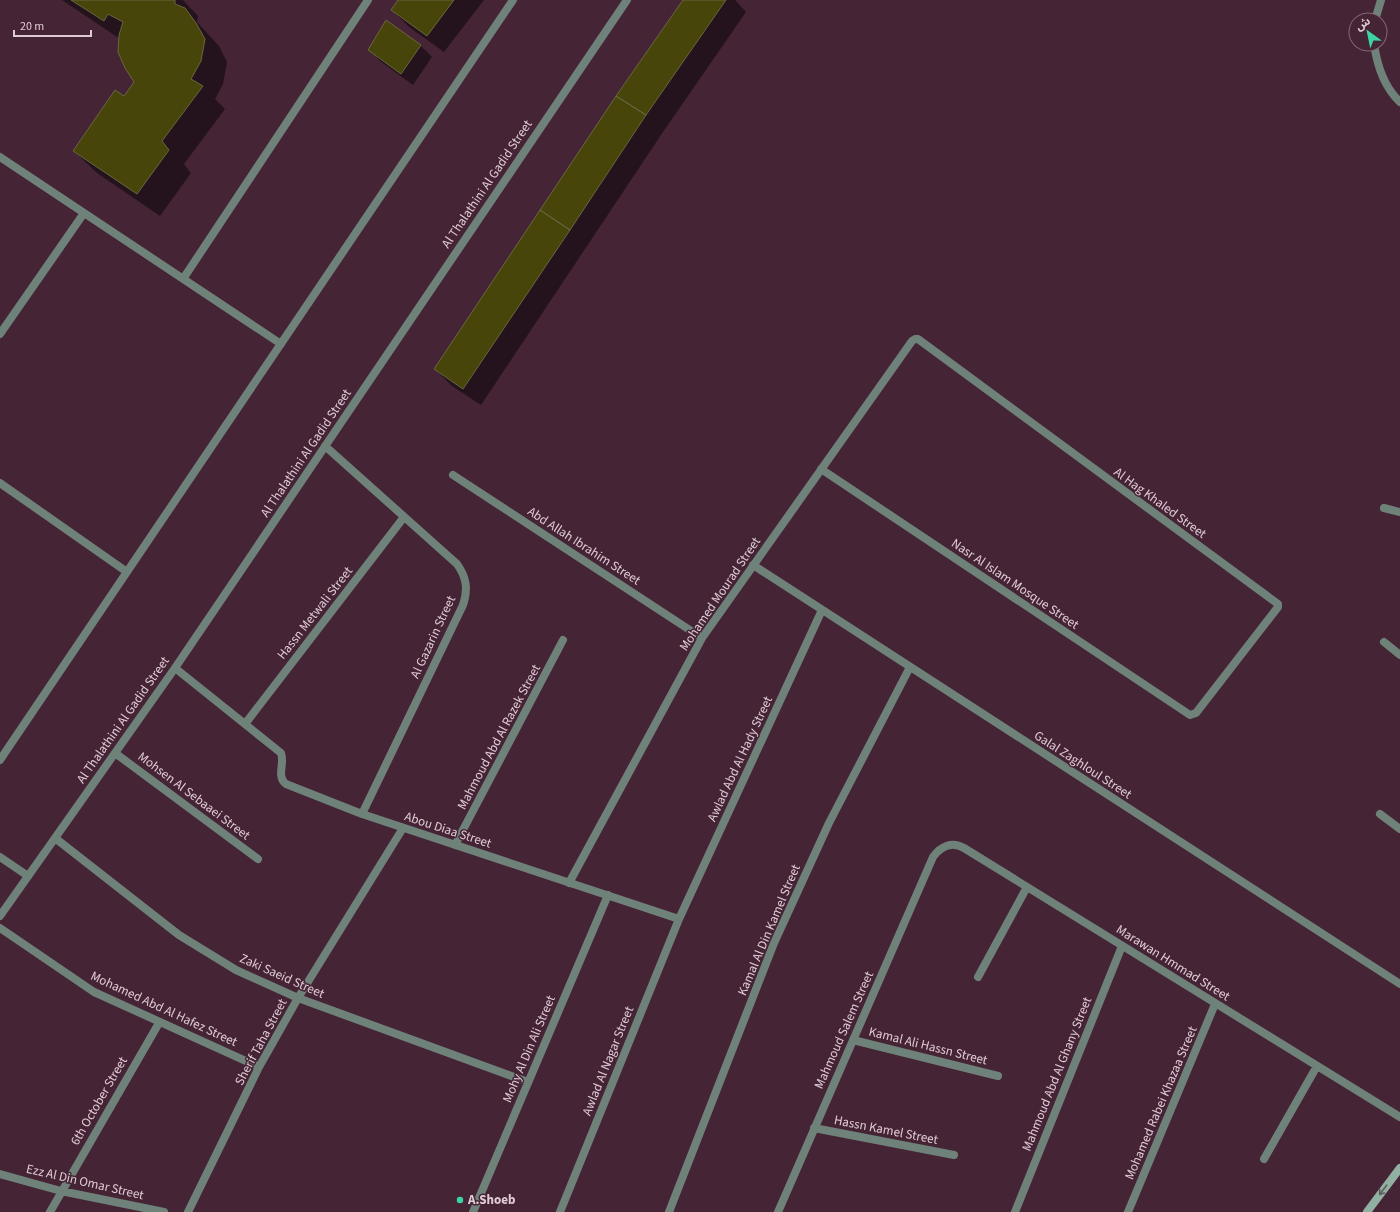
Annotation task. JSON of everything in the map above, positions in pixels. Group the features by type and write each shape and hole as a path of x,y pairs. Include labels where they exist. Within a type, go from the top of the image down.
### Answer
{"street":[{"path":"183,279 368,0"},
{"path":"0,760 513,0"},
{"name":"Al Thalathini Al Gadid Street","path":"0,916 175,668 627,0"},
{"path":"1377,12 1380,0"},
{"path":"1375,52 1377,61 1385,81 1400,102"},
{"path":"0,157 281,344"},
{"path":"0,334 84,213"},
{"name":"Mohamed Mourad Street","path":"570,883 702,638 912,341 918,339"},
{"name":"Al Hag Khaled Street","path":"918,339 1278,604 1278,608 1196,712"},
{"name":"Al Gazarin Street","path":"324,446 457,564 462,571 467,588 466,597 362,814"},
{"name":"Nasr Al Islam Mosque Street","path":"821,469 1190,714 1194,714 1196,712"},
{"name":"Abd Allah Ibrahim Street","path":"453,475 702,638"},
{"path":"0,483 127,572"},
{"path":"1384,508 1400,512"},
{"name":"Hassn Metwali Street","path":"245,724 404,517"},
{"name":"Galal Zaghloul Street","path":"753,566 1400,984"},
{"name":"Awlad Abd Al Hady Street","path":"680,919 822,610"},
{"name":"Mahmoud Abd Al Razek Street","path":"455,845 564,640"},
{"path":"1384,642 1400,655"},
{"name":"Kamal Al Din Kamel Street","path":"669,1212 774,943 829,823 910,667"},
{"path":"175,668 245,724"},
{"name":"Abou Diaa Street","path":"245,724 281,753 283,758 280,776 286,784 362,814 680,919"},
{"name":"Mohsen Al Sebaaei Street","path":"115,752 258,859"},
{"path":"1380,814 1400,829"},
{"name":"Sherif Taha Street","path":"188,1212 259,1067 298,998 404,828"},
{"name":"Zaki Saeid Street","path":"55,838 179,936 236,970 298,998 528,1082"},
{"name":"Marawan Hmmad Street","path":"933,857 937,851 943,847 950,845 960,846 1400,1117"},
{"path":"0,857 28,876"},
{"name":"Mahmoud Salem Street","path":"778,1212 933,857"},
{"path":"978,977 1027,887"},
{"name":"Mohy Al Din Ali Street","path":"473,1212 608,895"},
{"name":"Awlad Al Nagar Street","path":"560,1212 680,919"},
{"name":"Mohamed Abd Al Hafez Street","path":"0,928 94,992 159,1023 259,1067"},
{"name":"Mahmoud Abd Al Ghany Street","path":"1015,1212 1122,946"},
{"name":"Mohamed Rabei Khazaa Street","path":"1130,1211 1215,1004"},
{"name":"6th October Street","path":"50,1212 159,1023"},
{"name":"Kamal Ali Hassn Street","path":"853,1040 998,1076"},
{"path":"1264,1159 1317,1066"},
{"name":"Hassn Kamel Street","path":"814,1128 954,1155"},
{"path":"1367,1212 1400,1168"},
{"name":"Ezz Al Din Omar Street","path":"0,1174 61,1191 164,1212"}],"building":[{"path":"71,0 175,0 175,4 185,8 205,39 201,61 191,79 203,86 162,141 169,150 137,194 73,151 115,90 124,96 134,82 125,68 118,52 119,35 123,22 108,14 104,21"},
{"path":"398,0 454,0 427,36 391,10"},
{"path":"683,0 726,0 646,115 616,96"},
{"path":"386,20 421,45 401,74 368,50"},
{"path":"616,96 646,115 570,230 540,210"},
{"path":"540,210 570,230 463,389 434,369"}],"place":[{"name":"A.Shoeb","path":"460,1200"}]}
